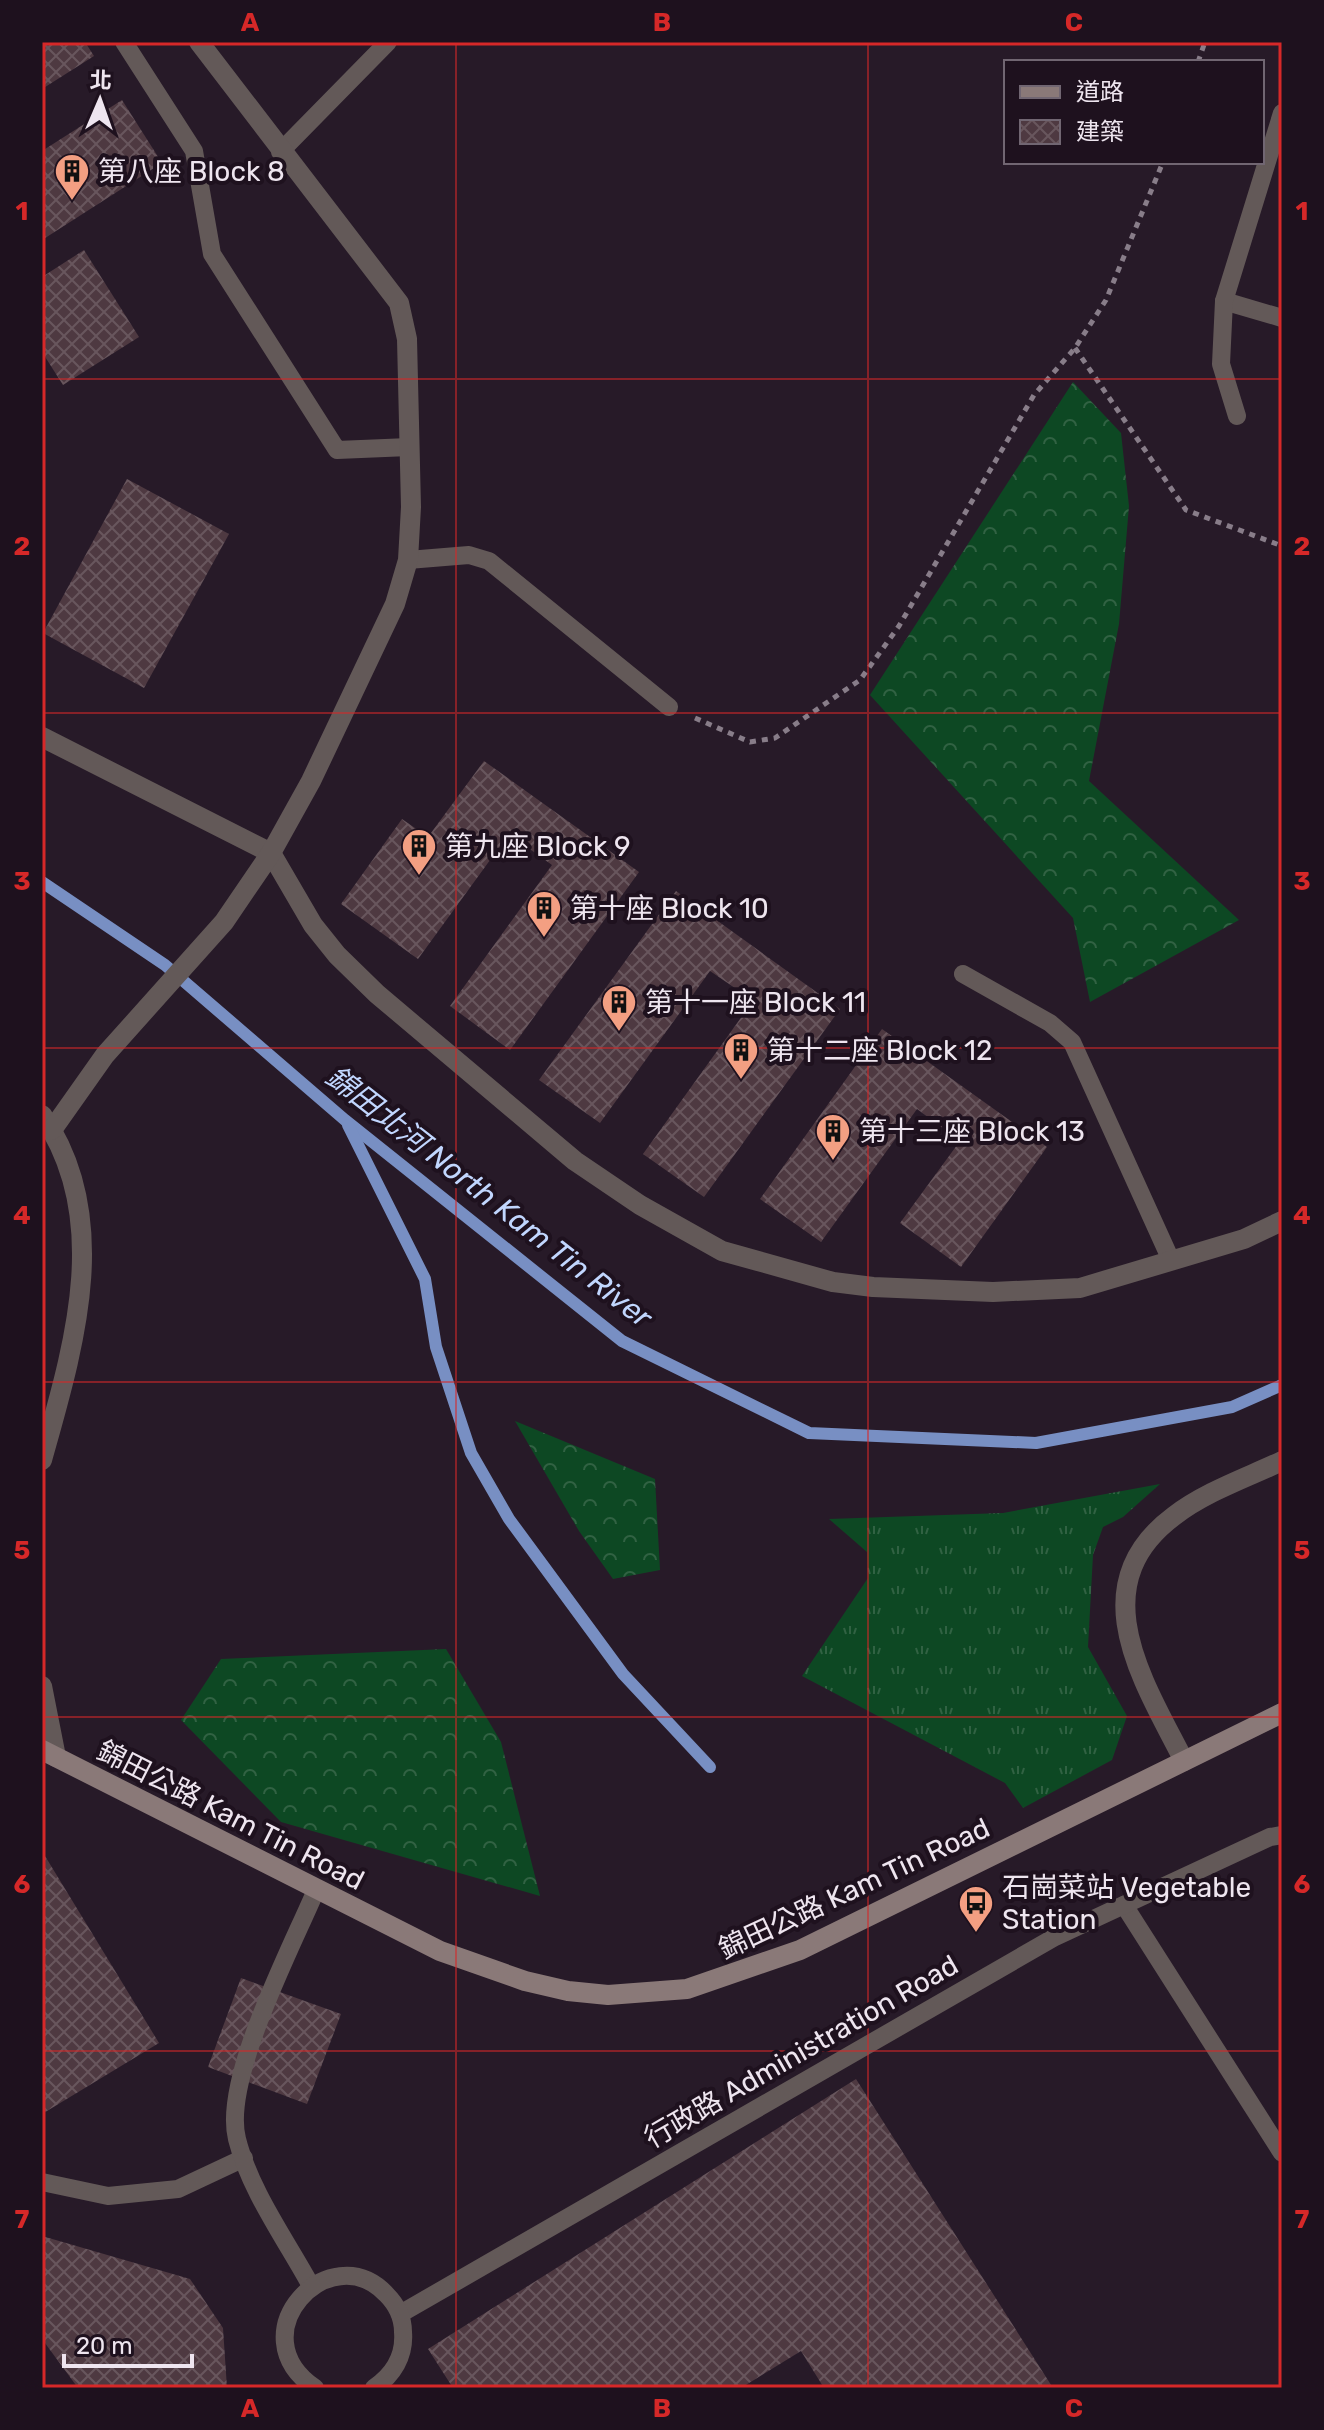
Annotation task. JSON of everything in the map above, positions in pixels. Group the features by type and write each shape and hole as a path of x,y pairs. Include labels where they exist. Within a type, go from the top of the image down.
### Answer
{"main road":[{"name":"錦田公路 Kam Tin Road","path":"49,1754 440,1951 525,1981 568,1991 608,1995 687,1989 800,1950 1282,1713"}],"street":[{"path":"42,1460 70,1359 83,1256 81,1205 47,1122 224,922 271,853 311,781 388,618 408,560 411,507 407,339 399,303 280,152 199,42"},
{"path":"42,737 271,853 313,925 337,955 377,994 575,1161 640,1205 722,1251 833,1282 873,1287 993,1292 1080,1288 1133,1274 1170,1258 1244,1239 1282,1221"},
{"path":"1184,1761 1140,1673 1126,1632 1126,1588 1132,1568 1157,1530 1175,1515 1282,1461"},
{"path":"42,1686 49,1754"}],"lane":[{"path":"124,42 194,151 212,254 337,450 409,447"},
{"path":"280,152 388,42"},
{"path":"1237,416 1221,364 1224,301 1282,113"},
{"path":"1224,301 1282,318"},
{"path":"408,560 469,555 489,561 669,707"},
{"path":"963,974 1050,1023 1072,1042 1170,1258"},
{"name":"行政路 Administration Road","path":"400,2314 1055,1937 1270,1837 1282,1835"},
{"path":"311,2286 244,2158 233,2111 237,2081 316,1890"},
{"path":"1124,1905 1282,2153"},
{"path":"42,2182 108,2196 178,2189 244,2158"},
{"path":"314,2388 293,2366 284,2337 291,2309 311,2286 340,2277 369,2282 382,2290 400,2314 404,2343 400,2357 393,2371 374,2388"}],"path":[{"path":"669,707 750,742 775,738 860,680 899,626 1034,395 1075,348 1106,300 1162,164"},
{"path":"1075,348 1186,510 1282,546"}],"green space":[{"path":"1073,382 1121,433 1129,506 1119,624 1089,781 1239,920 1090,1002 1073,918 870,695"},
{"path":"515,1421 655,1479 660,1570 613,1579 579,1531"},
{"path":"1160,1484 1123,1517 1103,1527 1093,1555 1088,1647 1127,1716 1112,1760 1023,1808 1005,1783 802,1676 868,1578 867,1552 829,1519 1003,1513"},
{"path":"446,1649 501,1742 540,1896 281,1822 181,1720 221,1659"}],"building":[{"path":"42,42 85,42 94,56 42,89"},
{"name":"第八座 Block 8","path":"122,100 162,163 42,240 42,151"},
{"path":"84,250 139,337 63,385 42,352 42,277"},
{"path":"127,479 229,534 144,688 43,633"},
{"path":"484,761 639,872 510,1050 450,1006 552,865 509,834 418,959 341,904 402,819 428,837"},
{"path":"676,891 840,1009 704,1197 643,1154 753,1001 732,986 710,971 600,1123 539,1080"},
{"path":"882,1029 1047,1147 961,1267 900,1223 960,1141 917,1109 821,1242 760,1199"},
{"path":"45,1856 159,2043 42,2114 42,1857"},
{"path":"241,1978 341,2014 307,2104 208,2067"},
{"path":"856,2079 1053,2388 824,2388 801,2351 741,2388 453,2388 428,2349"},
{"path":"42,2236 190,2279 223,2328 227,2388 78,2388 42,2339"}],"waterway":[{"name":"錦田北河 North Kam Tin River","path":"42,882 165,965 345,1120 622,1341 809,1433 1036,1443 1232,1407 1282,1385"},
{"path":"348,1125 425,1279 436,1347 471,1453 509,1519 623,1674 710,1767"}],"place":[{"name":"第八座 Block 8","path":"72,202"},
{"name":"第九座 Block 9","path":"419,877"},
{"name":"第十座 Block 10","path":"544,939"},
{"name":"第十一座 Block 11","path":"619,1033"},
{"name":"第十二座 Block 12","path":"741,1081"},
{"name":"第十三座 Block 13","path":"833,1162"},
{"name":"石崗菜站 Vegetable Station","path":"976,1934"}]}
